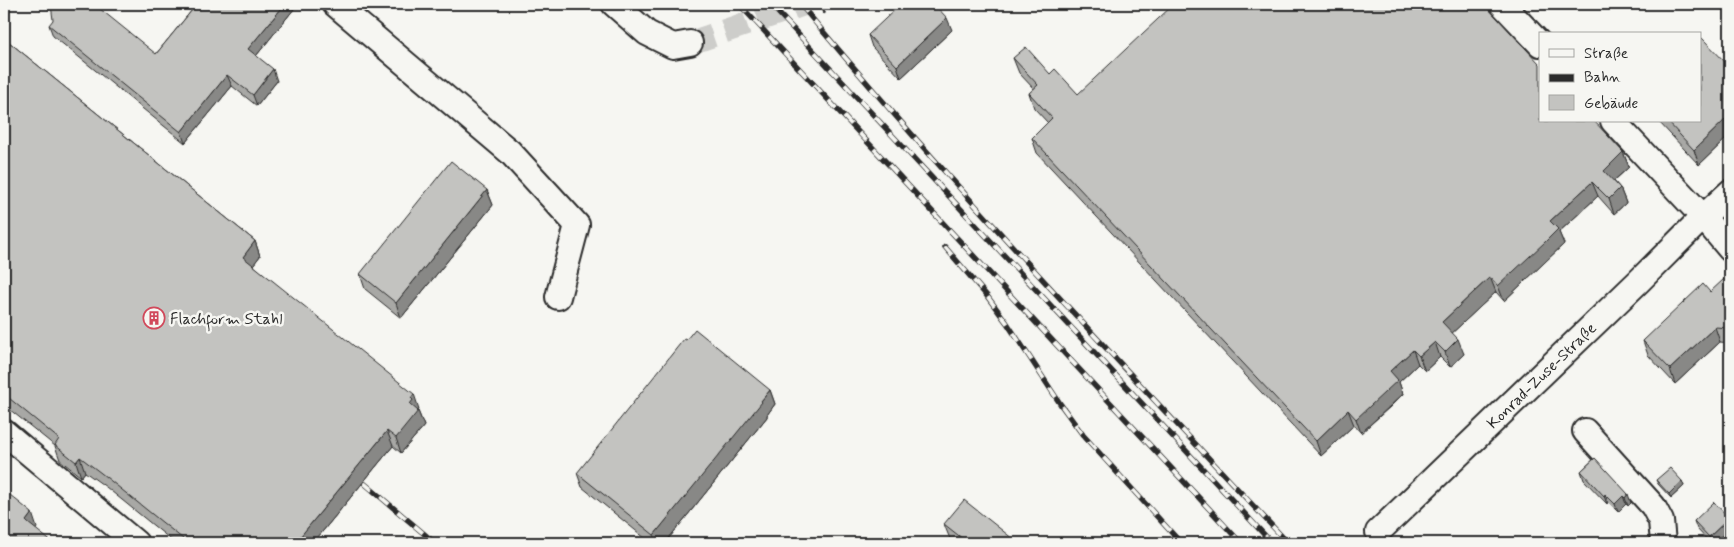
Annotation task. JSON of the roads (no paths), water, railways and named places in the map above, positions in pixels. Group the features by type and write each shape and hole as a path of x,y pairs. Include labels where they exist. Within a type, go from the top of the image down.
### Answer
{"street":[{"path":"335,4 510,152 577,225 558,297"},
{"path":"614,4 646,33 673,46 690,43"},
{"path":"1502,4 1539,43"},
{"path":"1614,122 1703,217 1730,249"},
{"name":"Konrad-Zuse-Straße","path":"1378,532 1730,192"},
{"path":"1585,431 1653,506 1661,521 1663,543"},
{"path":"4,432 136,543"}],"tunnel":[{"path":"690,43 804,4"}],"railway":[{"path":"739,4 1241,543"},
{"path":"770,4 1272,543"},
{"path":"800,4 979,210 1288,543"},
{"path":"945,247 987,296 1007,323 1083,435 1181,543"},
{"path":"364,483 435,543"}],"place":[{"name":"Flachform Stahl","path":"154,318"}]}
